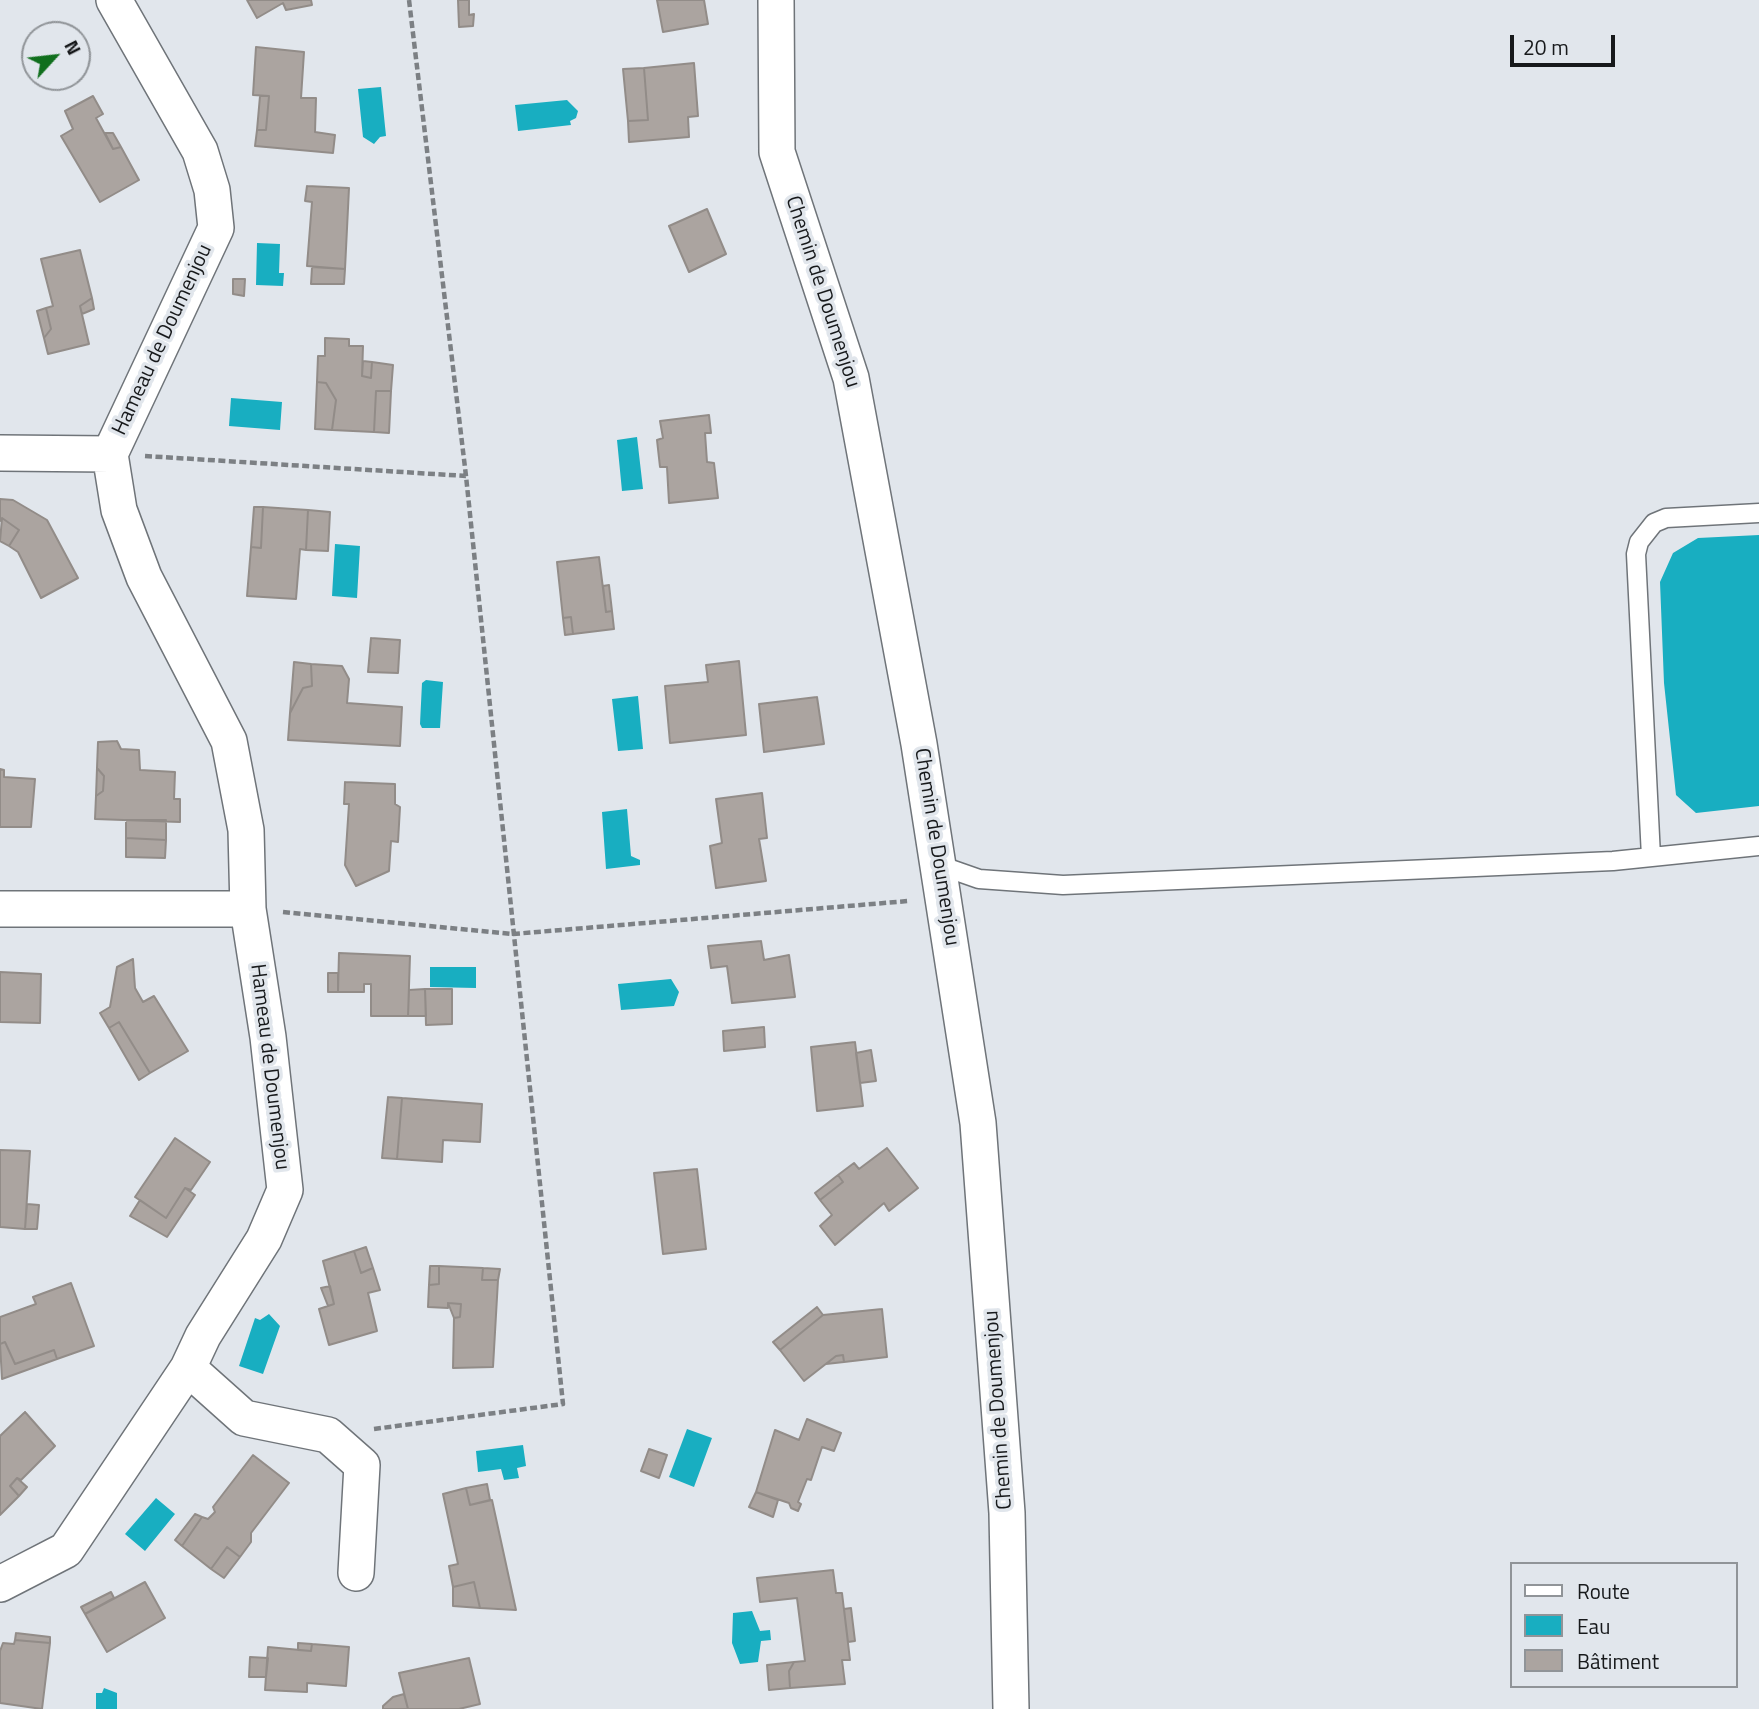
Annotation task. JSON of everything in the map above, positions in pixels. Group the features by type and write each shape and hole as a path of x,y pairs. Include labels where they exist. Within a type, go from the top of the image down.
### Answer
{"street":[{"name":"Hameau de Doumenjou","path":"0,1584 66,1550 188,1368 203,1336 264,1239 285,1190 268,1037 248,909 246,830 229,741 144,577 120,510 110,454 216,228 212,190 200,151 114,0"},
{"name":"Chemin de Doumenjou","path":"776,0 777,152 852,378 942,881 978,1123 1007,1513 1011,1709"},
{"name":"Hameau de Doumenjou","path":"0,453 110,454"},
{"path":"0,909 248,909"},
{"path":"188,1368 244,1418 328,1435 362,1465 356,1573"}],"lane":[{"path":"1651,857 1636,554 1640,541 1654,523 1666,518 1759,513"},
{"path":"942,881 979,879 1063,885 1387,873 1651,857 1759,846"}],"path":[{"path":"328,1435 563,1404 466,476 409,0"},
{"path":"110,454 466,476"},
{"path":"248,909 513,934 942,881"}],"water":[{"path":"381,87 386,136 380,137 374,144 363,137 358,89"},
{"path":"567,100 578,111 576,118 570,121 571,125 518,131 515,105"},
{"path":"257,243 280,244 279,273 284,273 283,286 256,285"},
{"path":"231,398 282,402 280,430 229,426"},
{"path":"637,437 643,489 622,491 617,440"},
{"path":"1759,535 1759,806 1696,813 1676,795 1664,683 1660,582 1673,553 1698,538"},
{"path":"335,544 360,546 357,598 332,596"},
{"path":"426,680 443,682 440,728 422,728 420,724 422,683"},
{"path":"638,696 643,749 618,751 612,699"},
{"path":"627,809 631,856 640,860 640,865 606,869 602,812"},
{"path":"430,967 476,967 476,988 430,987"},
{"path":"671,979 679,992 674,1006 621,1010 618,984"},
{"path":"269,1314 280,1326 263,1374 239,1366 255,1318 260,1320"},
{"path":"687,1429 712,1438 694,1487 669,1477"},
{"path":"523,1445 526,1466 517,1468 519,1478 504,1480 501,1469 478,1472 476,1451"},
{"path":"156,1498 175,1514 145,1551 125,1534"},
{"path":"752,1611 760,1631 770,1630 771,1640 761,1641 758,1662 740,1664 732,1643 733,1613"},
{"path":"104,1688 117,1693 117,1709 96,1709 96,1693 102,1693"}],"building":[{"path":"247,0 311,0 312,5 286,10 283,3 257,18"},
{"path":"458,0 469,0 469,15 474,14 473,26 459,27"},
{"path":"657,0 704,0 708,24 663,32"},
{"path":"256,47 304,52 301,98 316,98 315,132 335,135 333,153 255,146 257,130 266,130 269,96 253,95"},
{"path":"694,63 698,116 688,117 689,137 629,142 628,121 648,120 644,68"},
{"path":"644,68 648,120 628,121 623,69"},
{"path":"93,96 103,114 96,118 113,149 121,147 139,180 100,202 61,136 73,129 65,111"},
{"path":"260,96 269,96 266,130 257,130"},
{"path":"105,133 113,133 121,147 113,149"},
{"path":"307,186 349,188 345,269 307,266 312,202 305,201"},
{"path":"707,209 726,254 689,272 669,226"},
{"path":"80,250 92,298 80,306 89,344 48,354 44,338 51,329 46,308 53,306 41,259"},
{"path":"312,267 345,269 344,284 311,284"},
{"path":"233,279 245,279 244,296 233,294"},
{"path":"92,298 94,309 82,314 80,306"},
{"path":"46,308 51,329 44,338 37,311"},
{"path":"325,338 349,339 349,346 363,346 362,376 371,378 372,362 393,365 391,391 376,391 374,432 332,430 336,400 326,383 317,382 318,356 325,356"},
{"path":"363,361 372,362 371,378 362,376"},
{"path":"317,382 326,383 336,400 332,430 315,429"},
{"path":"376,391 391,391 389,433 374,432"},
{"path":"709,415 711,433 705,433 707,462 714,463 718,498 669,503 667,467 660,467 657,440 663,438 660,421"},
{"path":"0,499 13,500 47,520 78,578 41,598 18,552 9,546 19,530 2,518 0,521"},
{"path":"254,507 263,507 261,548 251,547"},
{"path":"263,507 308,510 306,550 300,549 296,599 247,596 251,547 261,548"},
{"path":"308,510 330,512 328,551 306,550"},
{"path":"2,518 19,530 9,546 0,541"},
{"path":"599,557 606,612 612,611 614,629 573,634 571,617 563,618 557,562"},
{"path":"609,585 612,611 606,612 603,586"},
{"path":"571,617 573,634 565,635 563,618"},
{"path":"371,638 400,640 398,673 368,672"},
{"path":"739,661 746,735 670,743 665,686 708,682 706,665"},
{"path":"294,662 311,664 312,686 303,688 290,713"},
{"path":"311,664 342,666 349,679 347,703 402,707 400,746 288,740 290,713 303,688 312,686"},
{"path":"817,697 824,744 764,752 759,704"},
{"path":"117,741 121,749 139,750 140,770 175,772 174,799 180,799 180,822 95,819 96,796 103,791 104,776 97,768 98,742"},
{"path":"97,768 104,776 103,791 96,796"},
{"path":"0,769 4,770 4,777 35,779 31,827 0,827"},
{"path":"345,782 395,784 395,804 400,807 398,842 391,841 389,871 356,886 345,865 349,804 344,804"},
{"path":"762,793 767,838 759,839 766,881 716,888 710,846 722,843 716,799"},
{"path":"126,820 166,820 166,840 126,838"},
{"path":"126,838 166,840 165,858 126,857"},
{"path":"761,941 764,960 789,955 795,997 732,1003 727,966 711,968 708,946"},
{"path":"339,953 410,956 408,1016 371,1016 371,984 364,984 364,992 338,992"},
{"path":"133,959 135,988 143,1002 154,996 188,1051 150,1073 119,1022 109,1028 100,1013 110,1007 117,967"},
{"path":"0,972 41,974 40,1023 0,1022"},
{"path":"328,973 338,973 338,992 328,992"},
{"path":"425,989 426,1016 408,1016 409,990"},
{"path":"425,989 452,989 452,1024 426,1025"},
{"path":"119,1022 150,1073 139,1080 109,1028"},
{"path":"764,1027 765,1047 724,1051 723,1031"},
{"path":"855,1042 863,1106 817,1111 811,1047"},
{"path":"871,1050 876,1081 860,1083 856,1053"},
{"path":"388,1097 402,1098 397,1159 382,1158"},
{"path":"402,1098 482,1104 480,1142 443,1140 442,1162 397,1159"},
{"path":"175,1138 210,1162 191,1190 185,1188 166,1218 135,1197"},
{"path":"887,1148 918,1188 889,1211 884,1203 835,1245 820,1226 832,1215 820,1200 843,1182 838,1175 854,1163 859,1169"},
{"path":"0,1150 30,1151 25,1229 0,1227"},
{"path":"697,1169 706,1249 663,1254 654,1173"},
{"path":"838,1175 843,1182 820,1200 815,1193"},
{"path":"185,1188 195,1195 167,1237 130,1216 140,1200 166,1218"},
{"path":"27,1204 39,1205 37,1229 25,1229"},
{"path":"366,1247 373,1268 361,1273 354,1251"},
{"path":"354,1251 361,1273 373,1268 380,1290 368,1293 377,1331 329,1345 319,1309 334,1304 323,1261"},
{"path":"430,1266 439,1266 439,1284 429,1285"},
{"path":"439,1266 483,1268 482,1280 498,1280 493,1367 453,1368 454,1318 460,1317 461,1304 448,1303 448,1308 428,1307 429,1285 439,1284"},
{"path":"483,1268 500,1269 498,1280 482,1280"},
{"path":"71,1283 94,1346 57,1359 54,1350 15,1364 5,1342 0,1344 0,1317 36,1304 33,1297"},
{"path":"330,1286 334,1304 328,1306 321,1288"},
{"path":"448,1303 461,1304 460,1317 454,1318"},
{"path":"817,1307 823,1315 780,1350 773,1342"},
{"path":"882,1309 887,1357 844,1362 843,1355 836,1356 804,1381 780,1350 823,1315"},
{"path":"5,1342 15,1364 54,1350 57,1359 2,1379 0,1344"},
{"path":"843,1355 844,1362 826,1364 836,1356"},
{"path":"25,1412 55,1446 21,1480 17,1478 10,1486 19,1496 0,1515 0,1436"},
{"path":"807,1419 841,1433 834,1451 822,1447 811,1480 807,1479 798,1502 801,1504 798,1511 791,1508 789,1503 756,1492 775,1430 799,1440"},
{"path":"649,1449 667,1455 659,1478 641,1471"},
{"path":"253,1455 289,1483 251,1533 251,1542 240,1557 227,1547 211,1569 182,1546 202,1517 208,1519 215,1512 213,1507"},
{"path":"17,1478 27,1487 19,1496 10,1486"},
{"path":"487,1484 490,1500 470,1505 466,1488"},
{"path":"466,1488 470,1505 492,1500 516,1610 480,1608 474,1582 453,1587 449,1566 458,1564 443,1494"},
{"path":"756,1492 778,1500 773,1517 749,1507"},
{"path":"195,1514 202,1517 182,1546 175,1540"},
{"path":"227,1547 240,1557 224,1578 211,1569"},
{"path":"833,1570 836,1593 842,1593 850,1660 842,1660 845,1684 790,1688 789,1671 794,1662 805,1661 797,1598 760,1602 757,1578"},
{"path":"145,1582 165,1618 107,1652 85,1614"},
{"path":"474,1582 480,1608 453,1606 453,1587"},
{"path":"111,1592 114,1598 85,1614 81,1607"},
{"path":"851,1608 855,1641 848,1642 844,1609"},
{"path":"16,1633 50,1637 50,1643 15,1640"},
{"path":"15,1640 50,1643 42,1709 0,1703 0,1651 3,1643 14,1644"},
{"path":"298,1643 312,1644 311,1651 298,1650"},
{"path":"312,1644 349,1647 346,1686 307,1683 307,1692 265,1690 268,1647 311,1651"},
{"path":"250,1657 268,1658 266,1677 249,1677"},
{"path":"469,1658 480,1704 459,1709 408,1709 399,1673"},
{"path":"794,1662 789,1671 790,1688 769,1690 767,1665"},
{"path":"404,1694 408,1709 383,1709 393,1697"}]}
